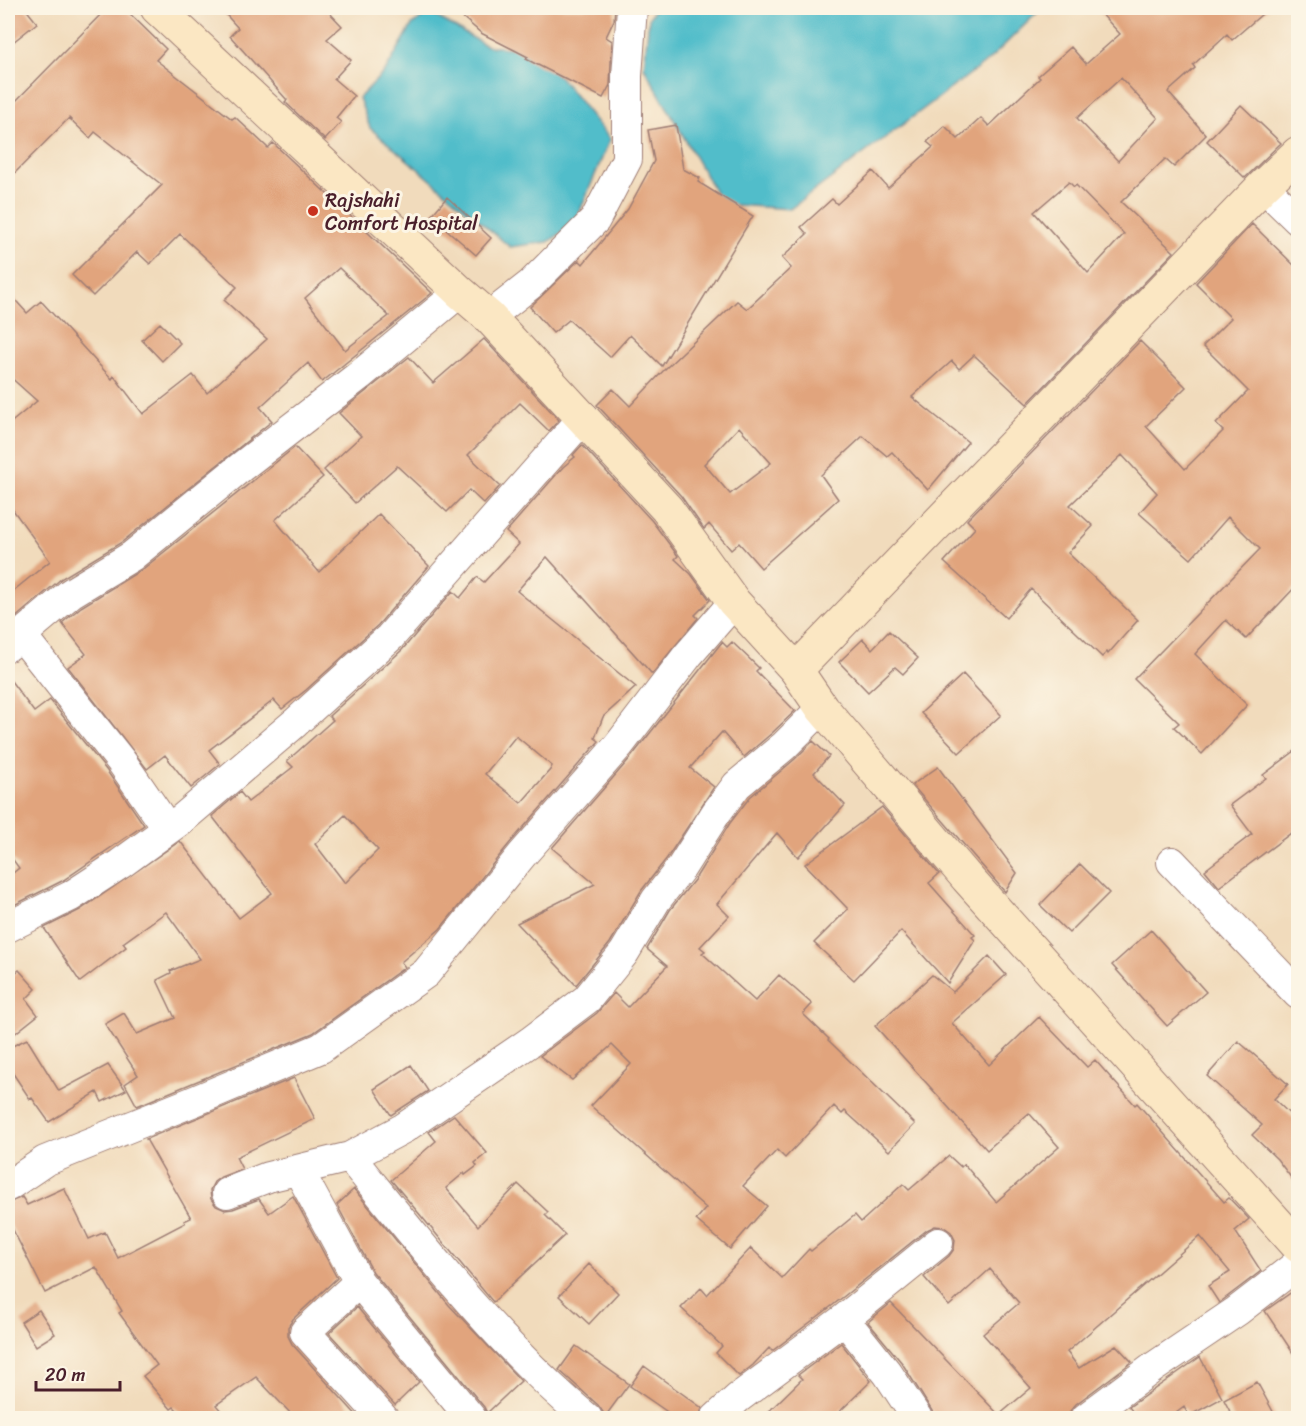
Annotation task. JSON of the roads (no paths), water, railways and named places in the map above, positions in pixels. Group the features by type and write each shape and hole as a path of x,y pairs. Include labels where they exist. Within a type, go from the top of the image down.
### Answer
{"street":[{"path":"157,8 460,292 489,316 584,417 667,509 735,602 796,670 822,708 967,878 1299,1246"},
{"path":"489,316 531,284 595,219 627,159 627,76 632,8"},
{"path":"796,670 1263,186 1299,153"},
{"path":"1263,186 1299,220"},
{"path":"168,829 121,761 14,641 71,593 132,556 241,467 360,375 460,292"},
{"path":"8,927 71,896 168,829 296,723 390,637 584,417"},
{"path":"8,1186 45,1161 321,1048 426,973 522,855 619,745 688,655 735,602"},
{"path":"227,1193 268,1178 350,1156 404,1128 530,1042 587,999 624,953 656,900 681,868 736,785 784,746 822,708"},
{"path":"1172,862 1299,994"},
{"path":"350,1156 457,1289 508,1344 587,1419"},
{"path":"299,1171 359,1282 471,1419"},
{"path":"717,1419 738,1398 844,1319 938,1242"},
{"path":"1086,1419 1154,1367 1237,1311 1299,1264"},
{"path":"359,1282 304,1332 383,1419"},
{"path":"844,1319 888,1374 917,1419"}],"water":[{"path":"655,8 1042,8 990,59 790,209 722,204 644,67 649,18"},
{"path":"430,13 487,46 520,49 560,77 610,139 574,225 548,242 510,247 370,128 359,98 386,70 412,25"}],"place":[{"name":"Rajshahi Comfort Hospital","path":"313,211"}]}
